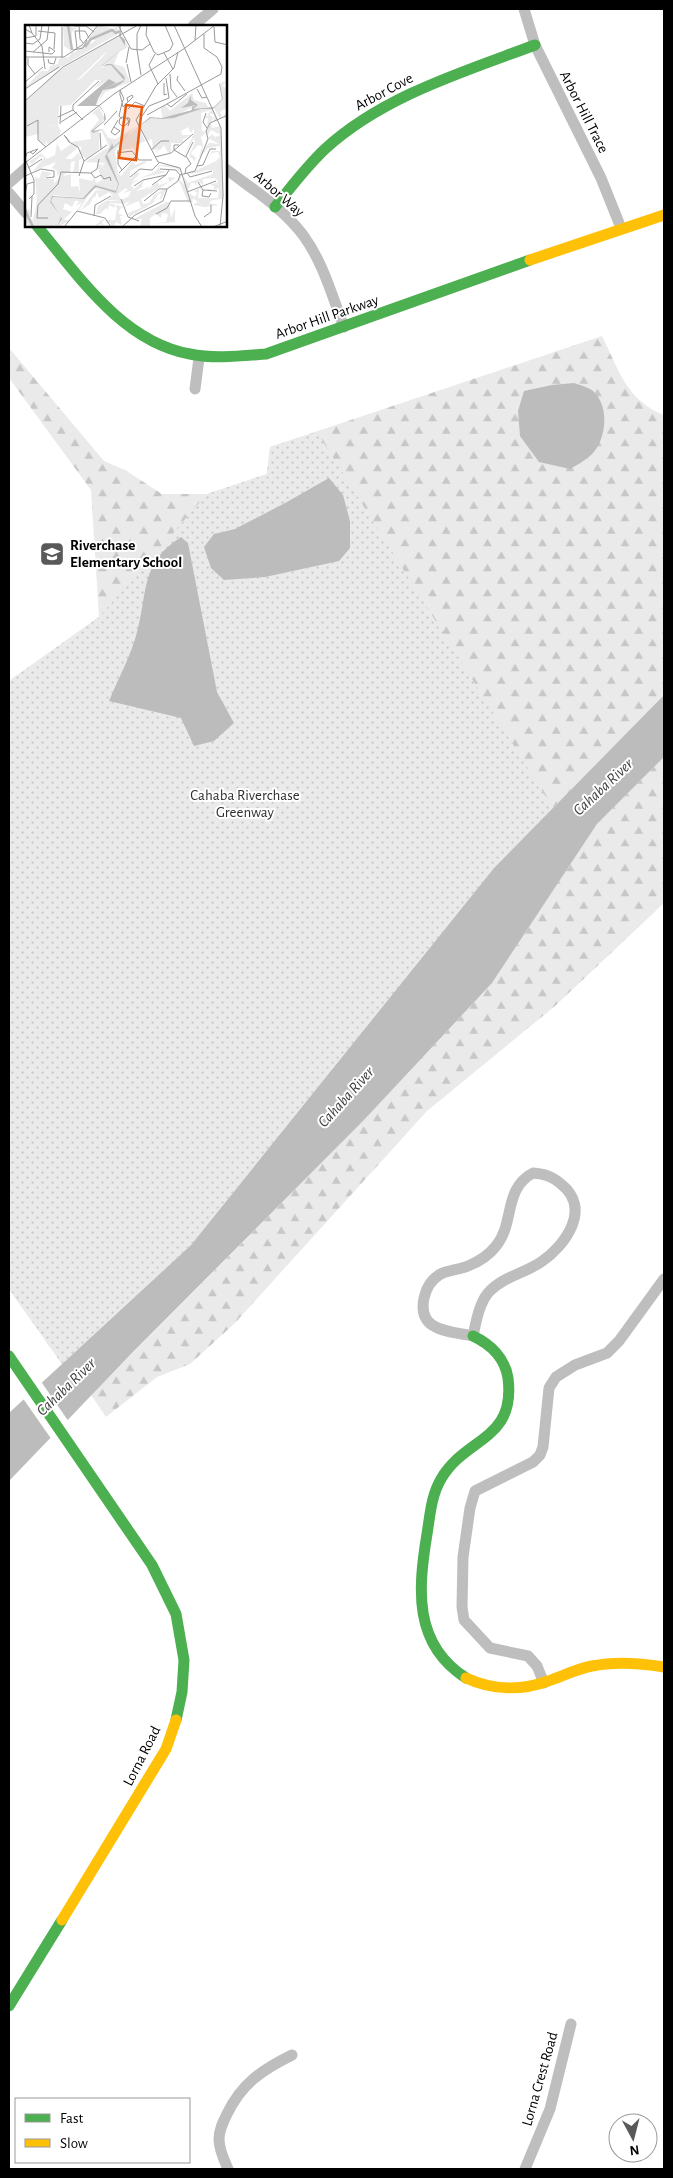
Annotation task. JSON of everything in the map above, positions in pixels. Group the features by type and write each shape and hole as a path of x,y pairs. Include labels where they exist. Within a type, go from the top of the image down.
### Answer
{"street":[{"path":"194,25 213,9"},
{"name":"Arbor Hill Trace","path":"524,9 535,45 597,170 621,228"},
{"name":"Arbor Cove","path":"275,206 319,155 333,142 372,114 417,90 535,45"},
{"path":"9,183 25,169"},
{"name":"Arbor Way","path":"228,171 275,206 302,234 320,264 344,327"},
{"path":"9,193 25,212"},
{"name":"Arbor Hill Parkway","path":"40,228 99,298 128,326 143,337 174,352 199,358 230,359 266,354 621,228 664,215"},
{"path":"195,390 199,358"},
{"path":"473,1336 476,1320 488,1293 504,1281 543,1261 558,1247 569,1231 576,1217 575,1206 564,1186 553,1177 533,1174 523,1179 516,1186 505,1229 496,1245 484,1257 468,1266 439,1275 430,1283 426,1292 423,1304 428,1322 445,1331 473,1336 492,1348 507,1371 510,1388 508,1406 503,1421 490,1434 451,1465 438,1486 431,1509 419,1586 420,1608 432,1644 442,1659 457,1672 478,1684 500,1688 524,1688 588,1667 608,1663 628,1662 664,1667"},
{"path":"544,1683 537,1666 528,1656 490,1648 464,1620 462,1607 463,1557 470,1508 475,1491 533,1462 540,1455 543,1447 550,1388 556,1377 575,1365 607,1353 619,1341 664,1279"},
{"name":"Lorna Road","path":"9,1356 152,1565 176,1614 184,1660 182,1692 176,1721 166,1749 9,2006"},
{"name":"Lorna Crest Road","path":"526,2169 550,2108 571,2024"},
{"path":"228,2169 220,2149 219,2138 220,2128 232,2105 244,2085 271,2066 292,2055"}],"green space":[{"name":"Cahaba Riverchase Greenway","path":"602,336 619,372 632,392 651,409 664,415 664,695 494,868 62,1364 9,1289 137,633 9,681 99,617 91,490 9,378 9,348 104,461 125,470 162,494 207,494 267,474 270,447"},
{"name":"Cahaba Riverchase Greenway","path":"317,432 553,808 494,868 191,1245 62,1364 9,1289 9,681 99,617 207,494 267,474 270,447"},
{"path":"664,757 664,903 555,1006 427,1111 234,1324 190,1364 157,1377 106,1417 91,1395 364,1120 492,983 597,824"}],"water":[{"path":"574,383 593,391 602,405 604,424 600,442 590,456 570,469 539,462 520,436 518,411 524,391 552,385"},
{"path":"329,478 343,495 350,521 350,548 339,561 265,577 224,580 211,568 204,547 214,534 235,529"},
{"path":"181,537 188,543 217,692 234,723 214,741 194,746 181,718 109,701 134,641 152,568 158,557"},
{"name":"Cahaba River","path":"664,695 664,757 597,824 492,983 364,1120 132,1353 9,1481 9,1413 191,1245 494,868"}],"pier":[{"path":"40,1380 69,1422 52,1440 22,1397"}],"traffic: fast":[{"path":"275,207 325,149 348,130 372,114 425,87 535,45"},
{"path":"39,228 85,285 123,321 143,336 166,347 190,354 209,356 228,357 266,354 530,260"},
{"path":"466,1678 449,1664 436,1649 428,1632 423,1614 421,1595 424,1555 431,1506 435,1492 451,1465 497,1427 504,1414 508,1399 508,1378 504,1364 496,1352 473,1336"},
{"path":"9,1356 152,1565 176,1614 184,1660 182,1692 176,1720"},
{"path":"9,2006 62,1920"}],"traffic: slow":[{"path":"530,260 664,215"},
{"path":"466,1678 496,1687 517,1688 538,1684 580,1669 601,1664 628,1663 664,1667"},
{"path":"62,1920 166,1749 176,1720"}],"place":[{"name":"Riverchase Elementary School","path":"52,554"}]}
